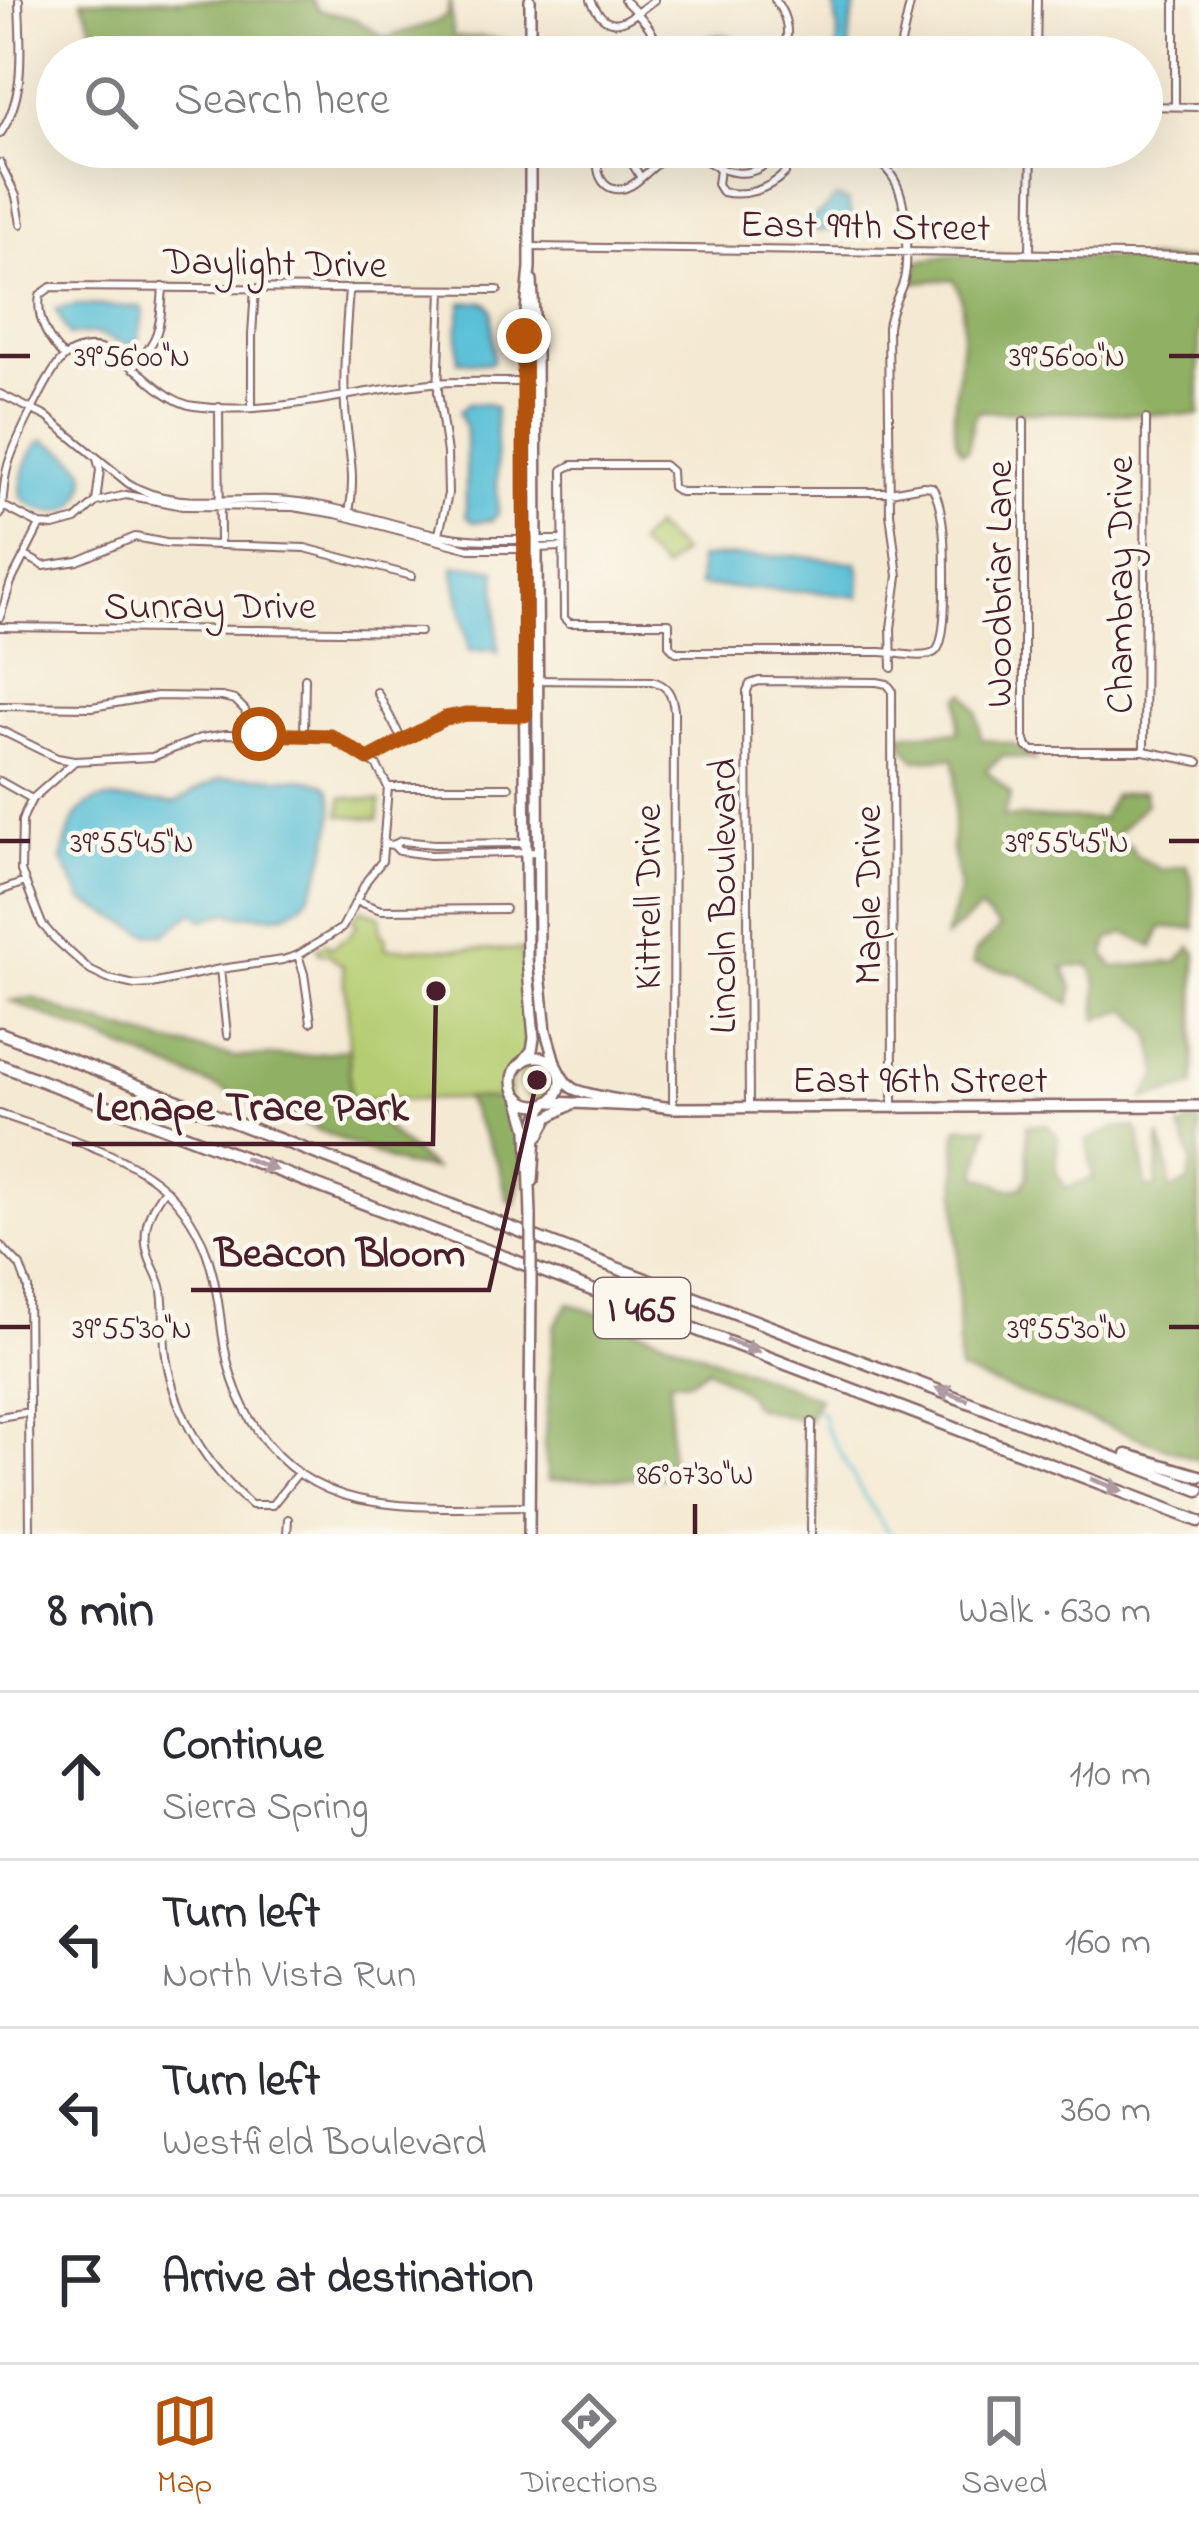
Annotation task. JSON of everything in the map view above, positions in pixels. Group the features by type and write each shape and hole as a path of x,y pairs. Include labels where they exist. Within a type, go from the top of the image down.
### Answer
{"highway":[{"name":"I 465","path":"0,1033 1199,1490"},
{"name":"I 465","path":"0,1065 1199,1521"},
{"path":"1061,1435 1199,1476"}],"main road":[{"path":"530,0 530,36"},
{"path":"530,168 530,267 536,331 525,715 539,963 546,1031 560,1089 537,1121 532,1186"},
{"path":"529,1534 532,1186 528,1129 514,1080 534,1038 527,958 537,680 524,382 530,267"},
{"path":"522,1063 541,1058 558,1069"},
{"name":"East 96th Street","path":"558,1069 575,1089 673,1108 1199,1106"},
{"path":"519,1096 531,1104 547,1102"},
{"name":"East 96th Street","path":"547,1102 642,1105"},
{"path":"536,1142 549,1117 576,1102"}],"street":[{"path":"0,134 19,91 19,0"},
{"path":"591,0 602,17 613,23 654,0"},
{"path":"624,0 654,36"},
{"path":"775,0 788,25 788,36"},
{"path":"903,36 911,0"},
{"path":"1036,36 1037,0"},
{"path":"1175,0 1175,106"},
{"path":"1163,106 1199,107"},
{"path":"0,163 16,196 21,224"},
{"path":"598,168 608,187 623,190 652,168"},
{"path":"635,168 641,178"},
{"path":"715,168 733,173 757,168"},
{"path":"718,170 722,192 736,194 760,190 785,173 785,168"},
{"path":"1030,253 1032,168"},
{"path":"887,169 904,203 906,251 903,282 888,327 890,493 898,576 891,628 892,668"},
{"name":"East 99th Street","path":"530,247 1199,256"},
{"name":"Daylight Drive","path":"64,357 43,327 38,306 47,284 498,290"},
{"path":"133,368 158,333 163,287"},
{"path":"252,407 255,288"},
{"path":"349,514 354,471 345,398 350,290"},
{"path":"438,538 448,489 438,383 442,290"},
{"path":"219,504 183,506 126,495 97,502 68,523 40,525 1,510 8,464 50,373 64,357 78,351 99,349 116,355 177,401 198,407 299,405 438,383 524,382"},
{"path":"0,394 34,409 139,490 219,504 349,514 438,538 563,543"},
{"path":"219,407 220,544"},
{"name":"Chambray Drive","path":"1144,751 1146,419"},
{"name":"Woodbriar Lane","path":"1024,421 1027,747 1034,751 1144,751"},
{"path":"97,459 97,502"},
{"path":"572,465 664,465 674,490 680,492 890,493 923,486 937,493 944,611 939,646 927,656 676,652 669,645 669,623 568,623 563,618 563,470 572,465"},
{"path":"0,617 40,525"},
{"path":"26,556 44,566 78,562 132,537 166,543 305,548 412,576"},
{"name":"Sunray Drive","path":"0,627 420,632"},
{"path":"304,735 305,678"},
{"path":"525,680 537,680"},
{"name":"Kittrell Drive","path":"537,680 645,680 658,682 671,696 673,1108"},
{"name":"Lincoln Boulevard","path":"749,1109 749,684 887,684"},
{"name":"Maple Drive","path":"887,684 893,693 893,1108"},
{"path":"376,692 402,740"},
{"path":"0,706 101,707 157,696 222,697 235,700 245,710 251,734"},
{"path":"368,759 445,718 525,715"},
{"path":"0,730 57,758 75,761 145,758 201,737 337,738 377,766 388,787 389,845 342,928 298,955 143,986 99,976 48,931 20,860 22,821 32,799 75,761"},
{"path":"1144,751 1199,762"},
{"path":"0,781 32,799"},
{"path":"388,787 509,787"},
{"path":"389,845 401,841 532,848"},
{"path":"0,892 25,882"},
{"path":"356,901 381,910 505,909"},
{"path":"298,955 311,1022"},
{"path":"220,969 227,1035"},
{"path":"0,1114 128,1162 165,1189 193,1222 215,1276 226,1361 238,1400 267,1444 298,1473 334,1492 373,1502 530,1507"},
{"path":"165,1189 149,1216 146,1242 160,1281 166,1353 188,1425 216,1472 250,1505 272,1505 298,1473"},
{"path":"0,1245 20,1266 28,1288 30,1534"},
{"path":"0,1418 28,1412"},
{"path":"811,1534 812,1422"},
{"path":"286,1534 288,1519"}],"green space":[{"path":"81,0 312,0 318,10 355,19 382,36 90,36 91,23"},
{"path":"450,0 453,36 391,36 436,22 447,15"},
{"path":"952,255 1199,260 1199,415 978,411 968,449 962,452 954,417 962,343 960,297 953,279 913,282 918,261"},
{"path":"654,527 681,552 664,570 637,545"},
{"path":"965,693 977,711 981,739 1012,744 1037,760 1003,756 986,770 1011,795 1003,817 1102,819 1114,795 1144,791 1146,804 1116,834 1115,845 1130,845 1135,855 1162,870 1186,865 1195,929 1162,927 1153,947 1125,933 1108,940 1105,955 1113,967 1177,962 1191,947 1196,953 1194,1086 1143,1100 1159,1074 1150,1034 1129,1010 1097,1019 1097,984 1090,965 1063,967 1073,988 1070,1004 1017,973 973,964 975,952 1000,928 980,909 945,938 960,888 952,851 953,758 915,760 900,734 958,732 959,697"},
{"path":"342,797 380,801 378,819 340,815"},
{"path":"361,909 380,915 386,948 522,950 531,1036 527,1052 512,1069 509,1098 350,1101 343,966 317,948 326,943 330,948 349,936 357,925 352,920"},
{"path":"33,998 165,1042 236,1057 349,1049 350,1100 400,1100 386,1115 385,1128 433,1169 402,1165 11,1001"},
{"path":"537,1063 550,1068 555,1081 550,1094 537,1099 524,1094 519,1081 524,1068"},
{"path":"465,1098 506,1099 513,1110 522,1150 515,1204 508,1201 499,1165"},
{"path":"1199,1123 1199,1460 959,1371 959,1127 988,1127 977,1175 1009,1189 1022,1187 1028,1176 1027,1125 1047,1125 1058,1136 1056,1172 1066,1188 1093,1178 1087,1141 1117,1127 1135,1128 1140,1135 1146,1188 1156,1188 1160,1135 1170,1191 1188,1182 1192,1161 1180,1128"},
{"path":"569,1303 819,1398 807,1421 754,1407 747,1394 707,1368 689,1381 670,1380 670,1477 548,1480 544,1445 554,1326"}],"water":[{"path":"857,0 850,36 838,36 834,1"},
{"path":"836,197 847,201 853,230 805,231 804,225"},
{"path":"483,302 492,310 493,361 458,361 462,303"},
{"path":"141,307 138,341 128,345 94,333 69,336 56,309"},
{"path":"467,404 495,408 498,514 492,520 473,522 466,516 466,431 460,412"},
{"path":"43,440 71,456 85,471 80,499 66,510 47,511 21,496 26,465"},
{"path":"787,555 857,563 859,597 699,586 699,559"},
{"path":"453,567 496,570 498,653 469,651"},
{"path":"249,776 318,782 330,792 333,804 326,854 311,892 297,907 277,916 229,912 203,920 194,911 166,934 148,934 83,901 62,860 70,829 86,806 106,799 174,803 219,779"}],"waterway":[{"path":"817,1410 889,1534"}],"place":[{"name":"Lenape Trace Park","path":"436,991"},
{"name":"Beacon Bloom","path":"537,1080"}],"route":[{"path":"259,734 331,736 368,759 445,718 525,715 524,336"}]}
